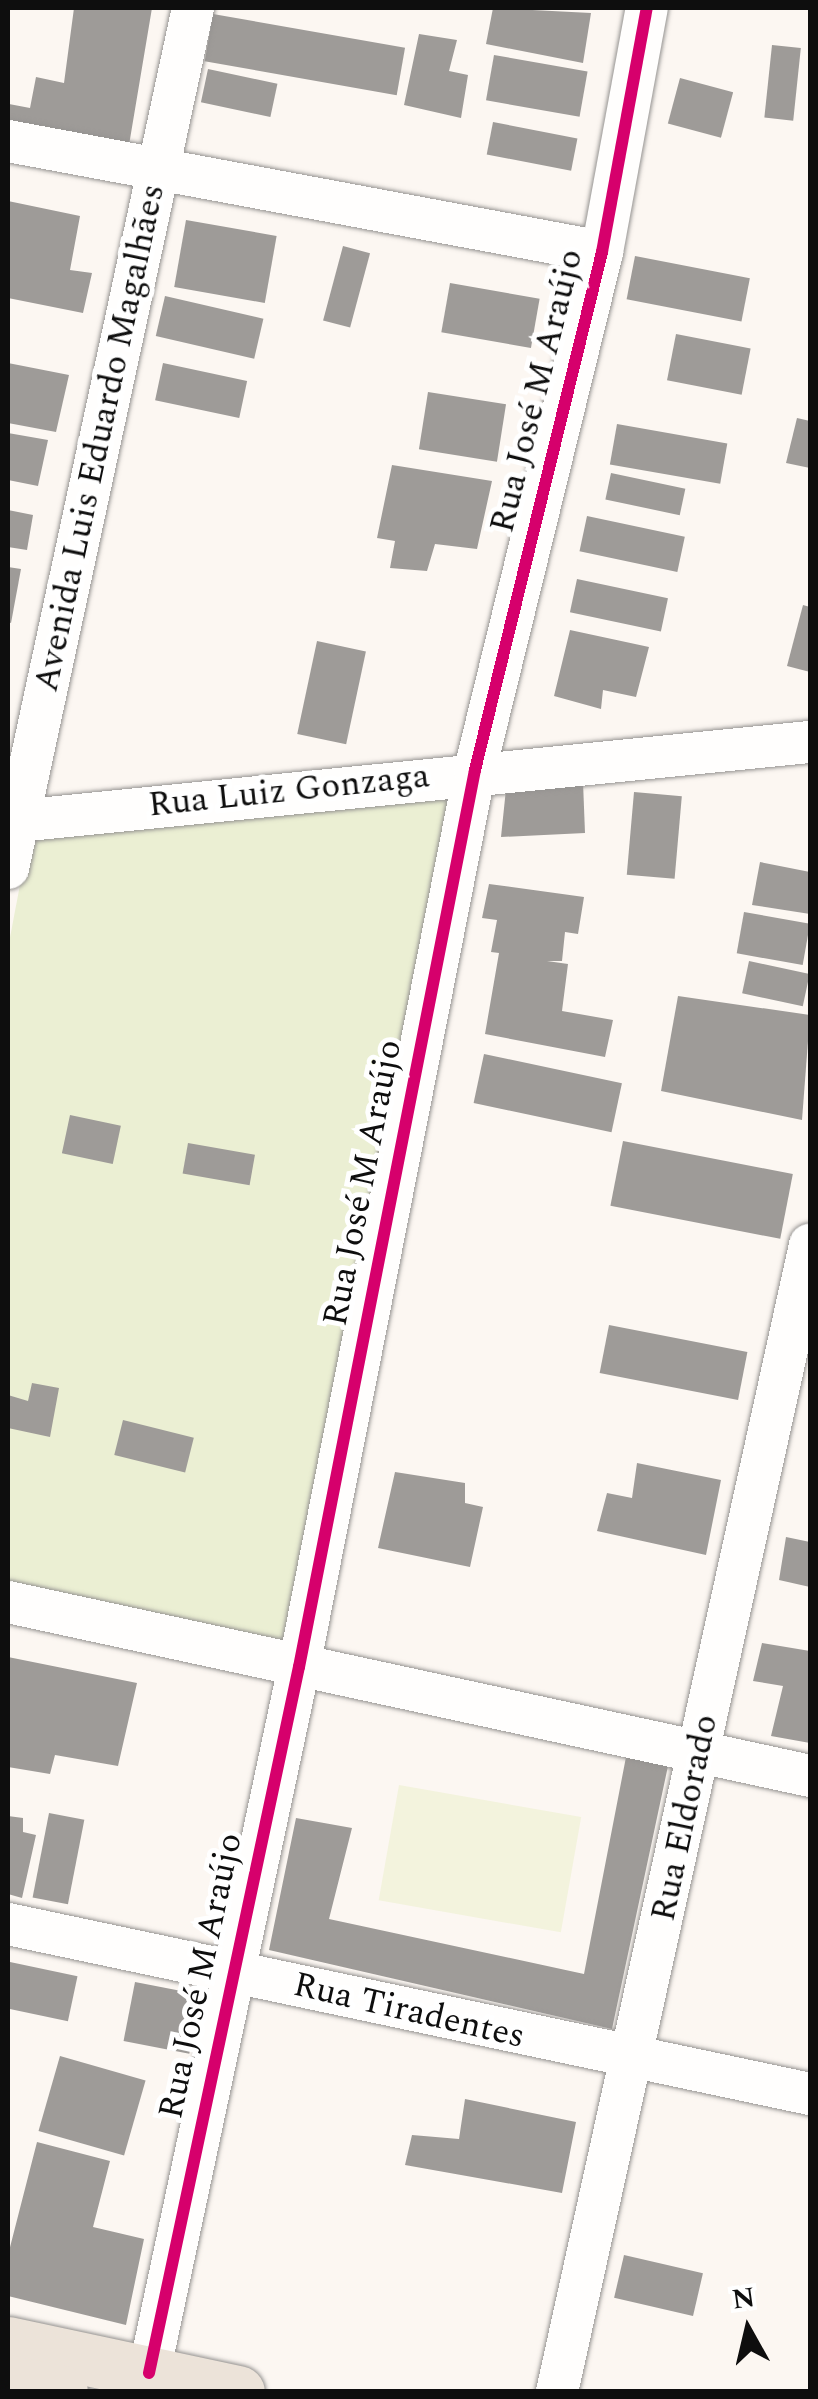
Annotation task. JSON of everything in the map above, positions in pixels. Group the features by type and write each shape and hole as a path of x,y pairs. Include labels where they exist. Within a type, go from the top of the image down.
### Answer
{"main road":[{"path":"8,2343 239,2392"},
{"path":"8,2381 62,2392"}],"street":[{"name":"Avenida Luis Eduardo Magalhães","path":"8,868 12,821 193,8"},
{"name":"Rua José M Araújo","path":"149,2373 299,1667 475,770 602,252 647,8"},
{"path":"8,141 602,252"},
{"name":"Rua Luiz Gonzaga","path":"12,821 475,770 810,742"},
{"name":"Rua Eldorado","path":"557,2392 698,1754 804,1313 810,1245"},
{"path":"8,1602 810,1776"},
{"name":"Rua Tiradentes","path":"8,1924 633,2061 810,2094"}],"green space":[{"path":"456,788 290,1642 8,1585 8,948 30,832"},
{"path":"399,1785 581,1817 561,1932 379,1900"}],"building":[{"path":"74,8 152,8 127,157 8,136 9,104 30,108 36,77 64,83"},
{"path":"493,8 591,13 583,63 486,44"},
{"path":"213,14 405,48 397,95 205,61"},
{"path":"419,34 457,40 449,71 468,75 461,118 404,105"},
{"path":"772,45 801,48 793,121 764,118"},
{"path":"494,55 588,71 580,117 486,100"},
{"path":"208,69 277,84 270,117 201,102"},
{"path":"680,78 733,92 721,138 668,123"},
{"path":"493,122 577,138 571,171 487,154"},
{"path":"8,201 80,216 70,270 92,273 83,313 8,298"},
{"path":"186,220 277,236 265,303 174,287"},
{"path":"343,246 370,253 350,328 323,320"},
{"path":"635,256 750,278 741,322 627,299"},
{"path":"450,283 540,299 531,348 441,332"},
{"path":"165,296 263,319 254,359 156,336"},
{"path":"676,334 751,349 742,395 667,380"},
{"path":"8,363 69,375 56,432 8,423"},
{"path":"163,363 247,381 239,418 155,400"},
{"path":"428,392 506,404 497,462 419,449"},
{"path":"797,418 810,421 810,468 786,463"},
{"path":"617,424 727,443 720,484 610,464"},
{"path":"8,433 48,440 38,486 8,480"},
{"path":"392,465 492,481 477,549 435,544 427,571 390,568 395,541 377,538"},
{"path":"611,473 685,489 680,515 605,499"},
{"path":"8,510 33,515 27,550 8,547"},
{"path":"587,516 685,537 677,572 580,551"},
{"path":"8,567 21,569 11,623 8,622"},
{"path":"577,579 668,598 661,632 570,612"},
{"path":"803,605 810,607 810,672 787,666"},
{"path":"570,630 649,647 636,697 603,690 601,709 554,696"},
{"path":"317,641 366,651 346,744 297,734"},
{"path":"583,782 585,833 501,837 506,789"},
{"path":"634,792 682,796 675,879 627,875"},
{"path":"760,862 810,872 810,914 752,905"},
{"path":"489,884 584,897 578,934 565,932 562,961 547,961 568,964 562,1011 613,1020 605,1057 485,1034 499,953 491,952 497,920 482,918"},
{"path":"744,912 810,924 803,965 737,953"},
{"path":"749,961 810,974 803,1006 742,993"},
{"path":"678,996 810,1015 802,1120 661,1091"},
{"path":"484,1054 622,1083 612,1132 474,1103"},
{"path":"70,1115 121,1126 113,1164 62,1153"},
{"path":"623,1141 793,1174 780,1239 610,1206"},
{"path":"188,1143 255,1155 250,1185 183,1174"},
{"path":"609,1325 747,1352 738,1400 600,1373"},
{"path":"32,1383 59,1388 50,1437 8,1428 8,1395 28,1401"},
{"path":"123,1420 194,1438 185,1473 114,1455"},
{"path":"637,1463 721,1480 706,1555 597,1531 607,1493 632,1498"},
{"path":"395,1472 465,1483 465,1503 483,1507 470,1567 378,1548"},
{"path":"786,1537 810,1542 810,1587 779,1580"},
{"path":"762,1643 810,1651 810,1743 771,1736 783,1686 753,1681"},
{"path":"8,1657 137,1683 118,1766 55,1755 50,1774 8,1767"},
{"path":"626,1757 668,1766 612,2029 269,1950 296,1818 352,1828 329,1919 584,1974"},
{"path":"49,1813 84,1820 68,1904 33,1897"},
{"path":"8,1816 23,1818 23,1832 36,1835 22,1898 8,1894"},
{"path":"10,1962 77,1976 68,2021 8,2009"},
{"path":"135,1982 201,1995 189,2054 124,2041"},
{"path":"60,2056 146,2081 124,2156 39,2131"},
{"path":"465,2099 576,2122 562,2193 405,2165 412,2135 459,2139"},
{"path":"37,2142 110,2161 93,2227 144,2239 126,2325 8,2296 8,2255"},
{"path":"624,2255 703,2273 693,2316 614,2298"}],"cycle path":[{"path":"149,2373 299,1667 475,770 602,252 647,8"}]}
